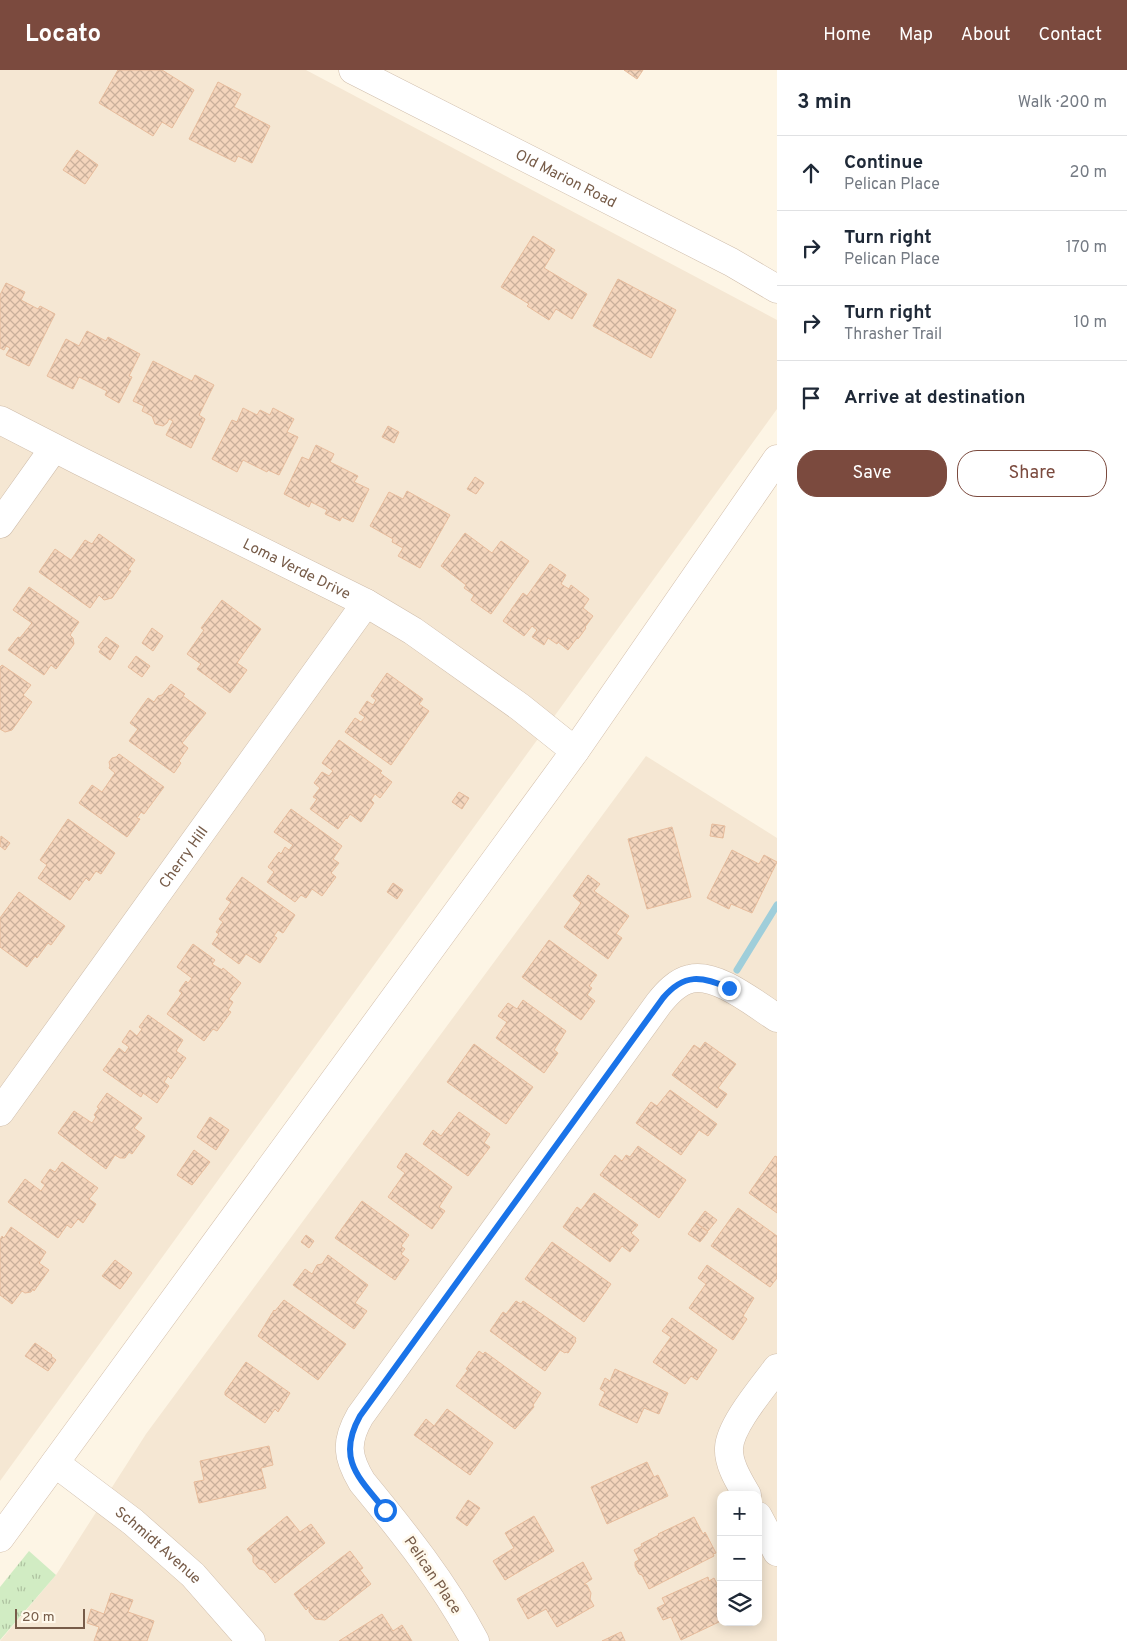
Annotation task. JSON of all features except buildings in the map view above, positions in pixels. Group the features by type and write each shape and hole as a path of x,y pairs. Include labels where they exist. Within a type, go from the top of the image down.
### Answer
{"street":[{"name":"Old Marion Road","path":"353,70 723,258 777,289"},
{"name":"Loma Verde Drive","path":"0,420 366,603 413,631 520,706 575,751"},
{"path":"0,524 54,448"},
{"path":"0,1538 575,751 777,459"},
{"name":"Cherry Hill","path":"0,1112 366,603"},
{"name":"Pelican Place","path":"475,1641 456,1607 433,1573 356,1472 351,1461 349,1449 350,1437 360,1416 659,1003 672,988 690,979 702,978 729,988 777,1018"},
{"path":"745,1491 733,1466 730,1455 730,1442 743,1415 777,1368"},
{"name":"Schmidt Avenue","path":"55,1463 132,1522 193,1575 252,1641"},
{"path":"762,1524 777,1552"}],"shaded area":[{"path":"0,70 306,70 777,320 777,409 0,1481"},
{"path":"646,756 777,838 777,1641 0,1641 56,1575 146,1434"}],"green space":[{"path":"29,1551 56,1575 0,1640 0,1587"}],"waterway":[{"path":"737,970 777,905"}],"route":[{"path":"385,1510 362,1482 351,1461 349,1449 354,1425 663,998 672,988 690,979 702,978 729,988"}]}
